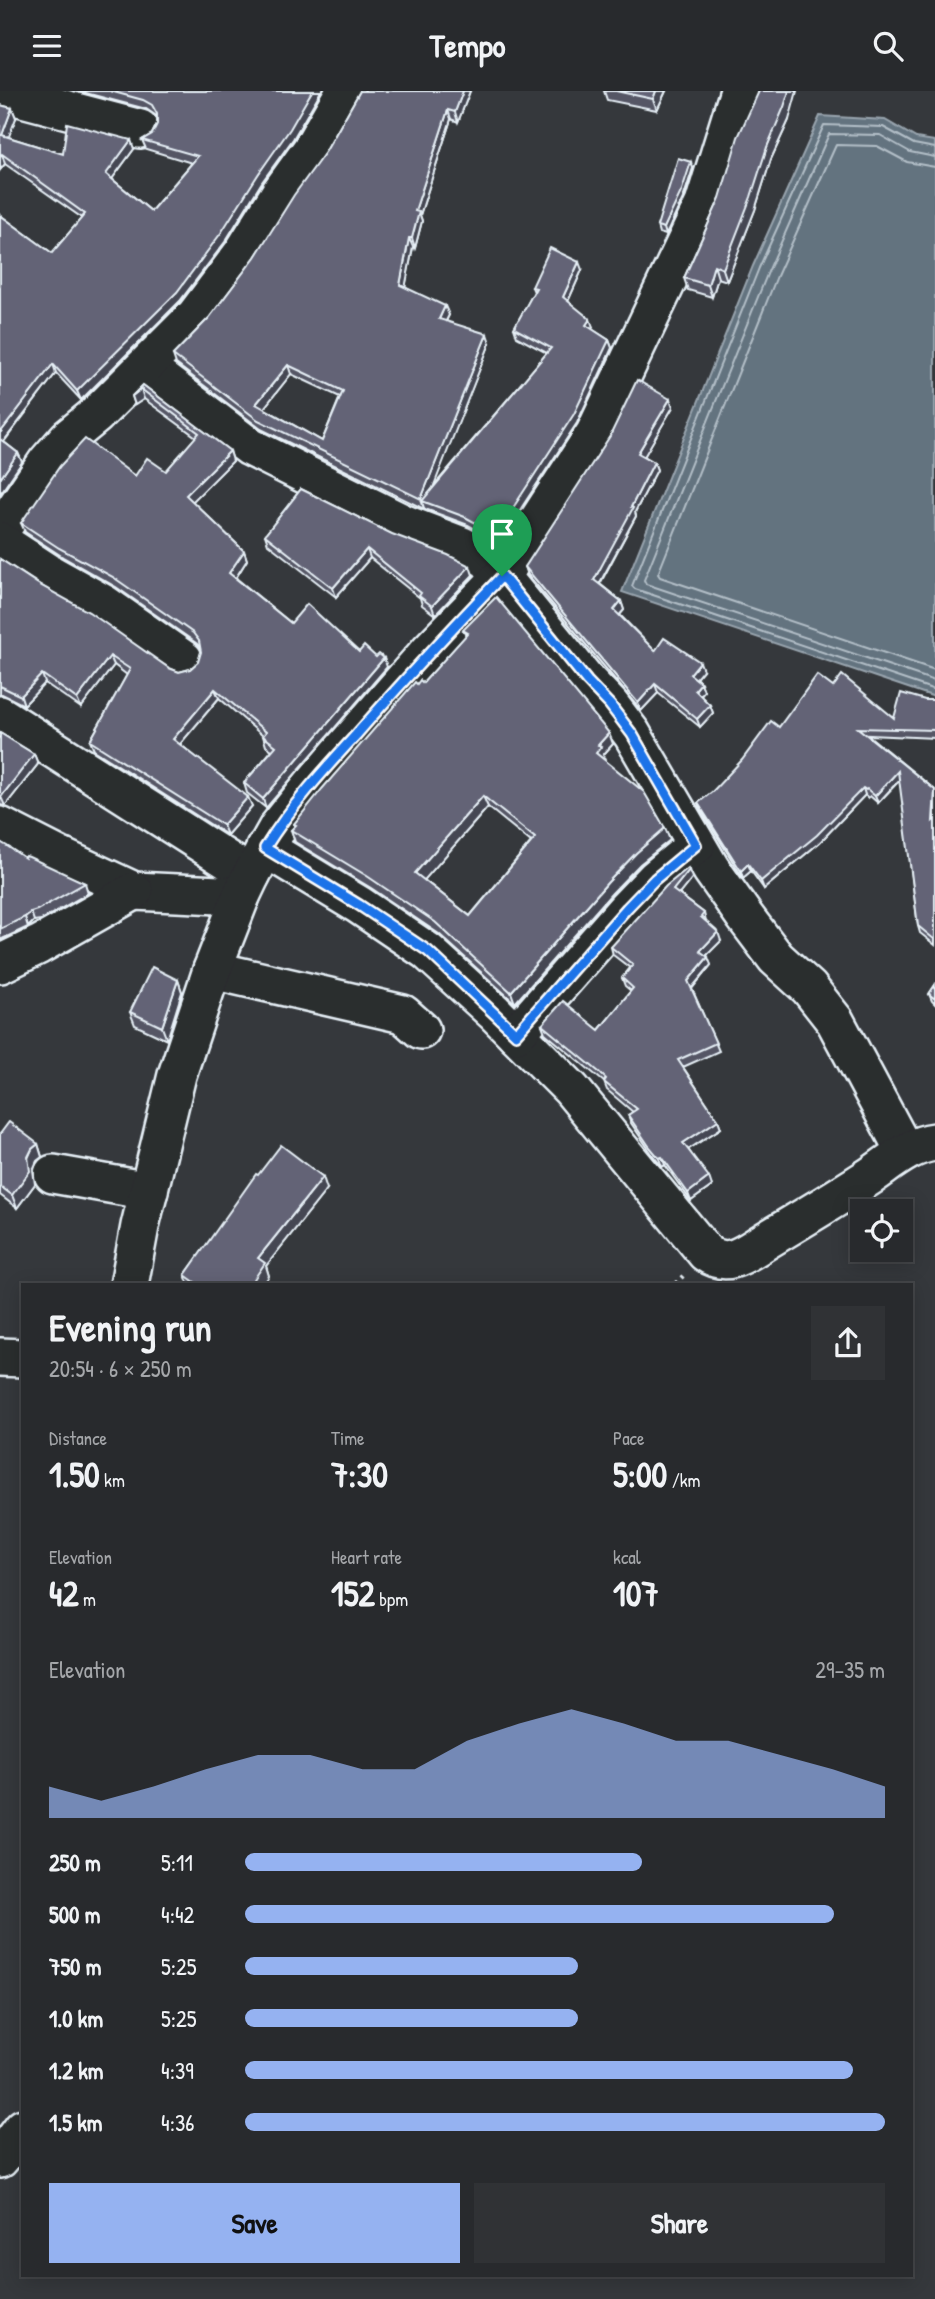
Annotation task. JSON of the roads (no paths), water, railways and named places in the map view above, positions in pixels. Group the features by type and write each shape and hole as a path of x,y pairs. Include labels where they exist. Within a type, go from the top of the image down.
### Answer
{"street":[{"path":"0,531 47,462 68,438 145,367 196,315 242,254 311,150 345,91"},
{"path":"129,1283 177,1075 212,970 252,873 278,827 310,786 429,651 502,576 595,433 705,204 739,91"},
{"path":"0,92 140,129"},
{"path":"0,715 252,873 359,905 428,951 571,1089 706,1253 719,1261 729,1260 754,1249 927,1143 809,988 776,958 738,908 696,845 632,734 487,559 460,545 405,524 250,447 145,367"},
{"path":"0,541 52,575 104,604 184,660"},
{"path":"0,826 134,891"},
{"path":"516,1034 627,908 655,879 696,845"},
{"path":"0,964 134,891 252,873"},
{"path":"212,970 403,1014 421,1030"},
{"path":"53,1174 149,1191"},
{"path":"0,1357 21,1358"},
{"path":"0,2159 21,2131"}],"water":[{"path":"820,116 885,120 916,138 935,141 935,697 622,592 753,266"}]}
